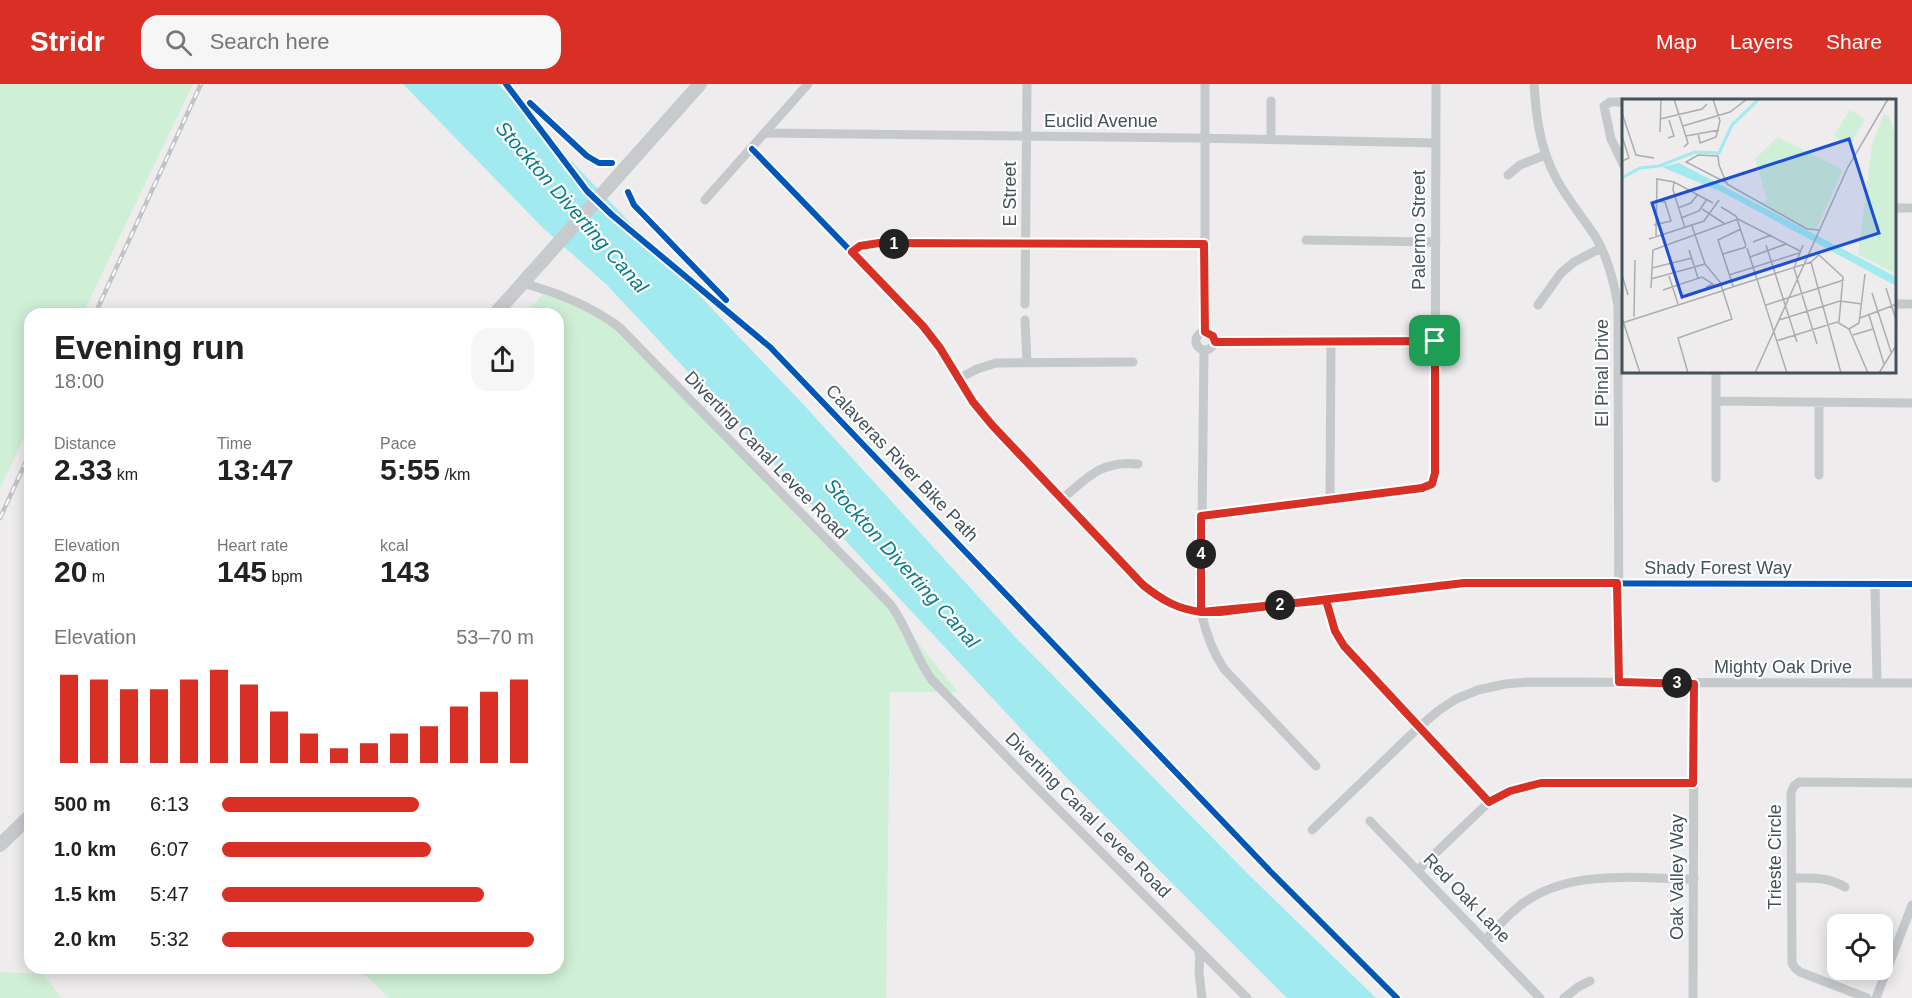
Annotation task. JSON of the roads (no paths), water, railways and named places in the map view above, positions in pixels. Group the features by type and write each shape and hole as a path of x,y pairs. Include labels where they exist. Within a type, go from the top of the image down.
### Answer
{"main road":[{"path":"500,308 700,84"},
{"path":"0,845 24,822"}],"street":[{"path":"705,200 808,84"},
{"name":"E Street","path":"1025,304 1026,84"},
{"path":"1205,84 1205,332"},
{"name":"Palermo Street","path":"1330,500 1428,487 1432,484 1435,473 1436,84"},
{"name":"El Pinal Drive","path":"1534,84 1539,135 1545,155 1566,196 1595,236 1611,272 1621,306 1617,583 1619,682"},
{"path":"1271,101 1271,140"},
{"path":"1622,102 1610,102 1604,106 1611,139 1622,162"},
{"name":"Euclid Avenue","path":"766,133 1204,138 1436,144"},
{"name":"Shady Forest Way","path":"752,149 923,326 940,348 973,402 992,425 1143,585 1168,604 1183,610 1201,612 1326,600 1464,583 1912,584"},
{"path":"1508,176 1521,165 1545,155"},
{"path":"1306,240 1436,242"},
{"path":"852,252 860,246 879,243 1204,244"},
{"path":"1538,305 1561,273 1574,262 1601,248"},
{"name":"Diverting Canal Levee Road","path":"522,283 550,291 594,311 619,327 890,604 903,625 921,666 932,680 1247,998"},
{"path":"1026,320 1027,362"},
{"path":"1205,332 1213,336 1215,342"},
{"path":"1205,332 1197,336 1196,342 1199,348 1210,349 1215,342"},
{"path":"1215,342 1435,341"},
{"path":"1201,516 1330,500 1331,342"},
{"path":"1204,350 1201,612 1207,637 1224,669 1316,766"},
{"path":"957,379 996,363 1133,362"},
{"path":"1716,374 1716,478"},
{"path":"1716,401 1912,403"},
{"path":"1819,403 1819,475"},
{"path":"1062,499 1098,469 1124,462 1138,464"},
{"path":"1875,584 1877,683"},
{"path":"1326,600 1335,631 1344,646 1489,802"},
{"name":"Mighty Oak Drive","path":"1312,830 1419,727 1456,699 1488,688 1528,682 1912,683"},
{"name":"Oak Valley Way","path":"1693,998 1694,684"},
{"name":"Trieste Circle","path":"1867,998 1795,968 1791,957 1791,793 1799,782 1912,783"},
{"path":"1418,870 1489,802 1510,791 1541,783 1693,783"},
{"name":"Red Oak Lane","path":"1370,821 1540,998"},
{"path":"1792,878 1826,879 1845,887"},
{"path":"1485,940 1518,907 1546,890 1572,880 1694,879"},
{"path":"1876,998 1912,905"},
{"path":"1199,952 1202,998"},
{"path":"1564,998 1590,981"}],"water":[{"name":"Stockton Diverting Canal","path":"403,84 498,84 802,403 1015,637 1251,877 1376,998 1287,998 1065,776 607,285 543,228"}],"railway":[{"path":"98,308 201,84"},
{"path":"0,518 24,466"}]}
